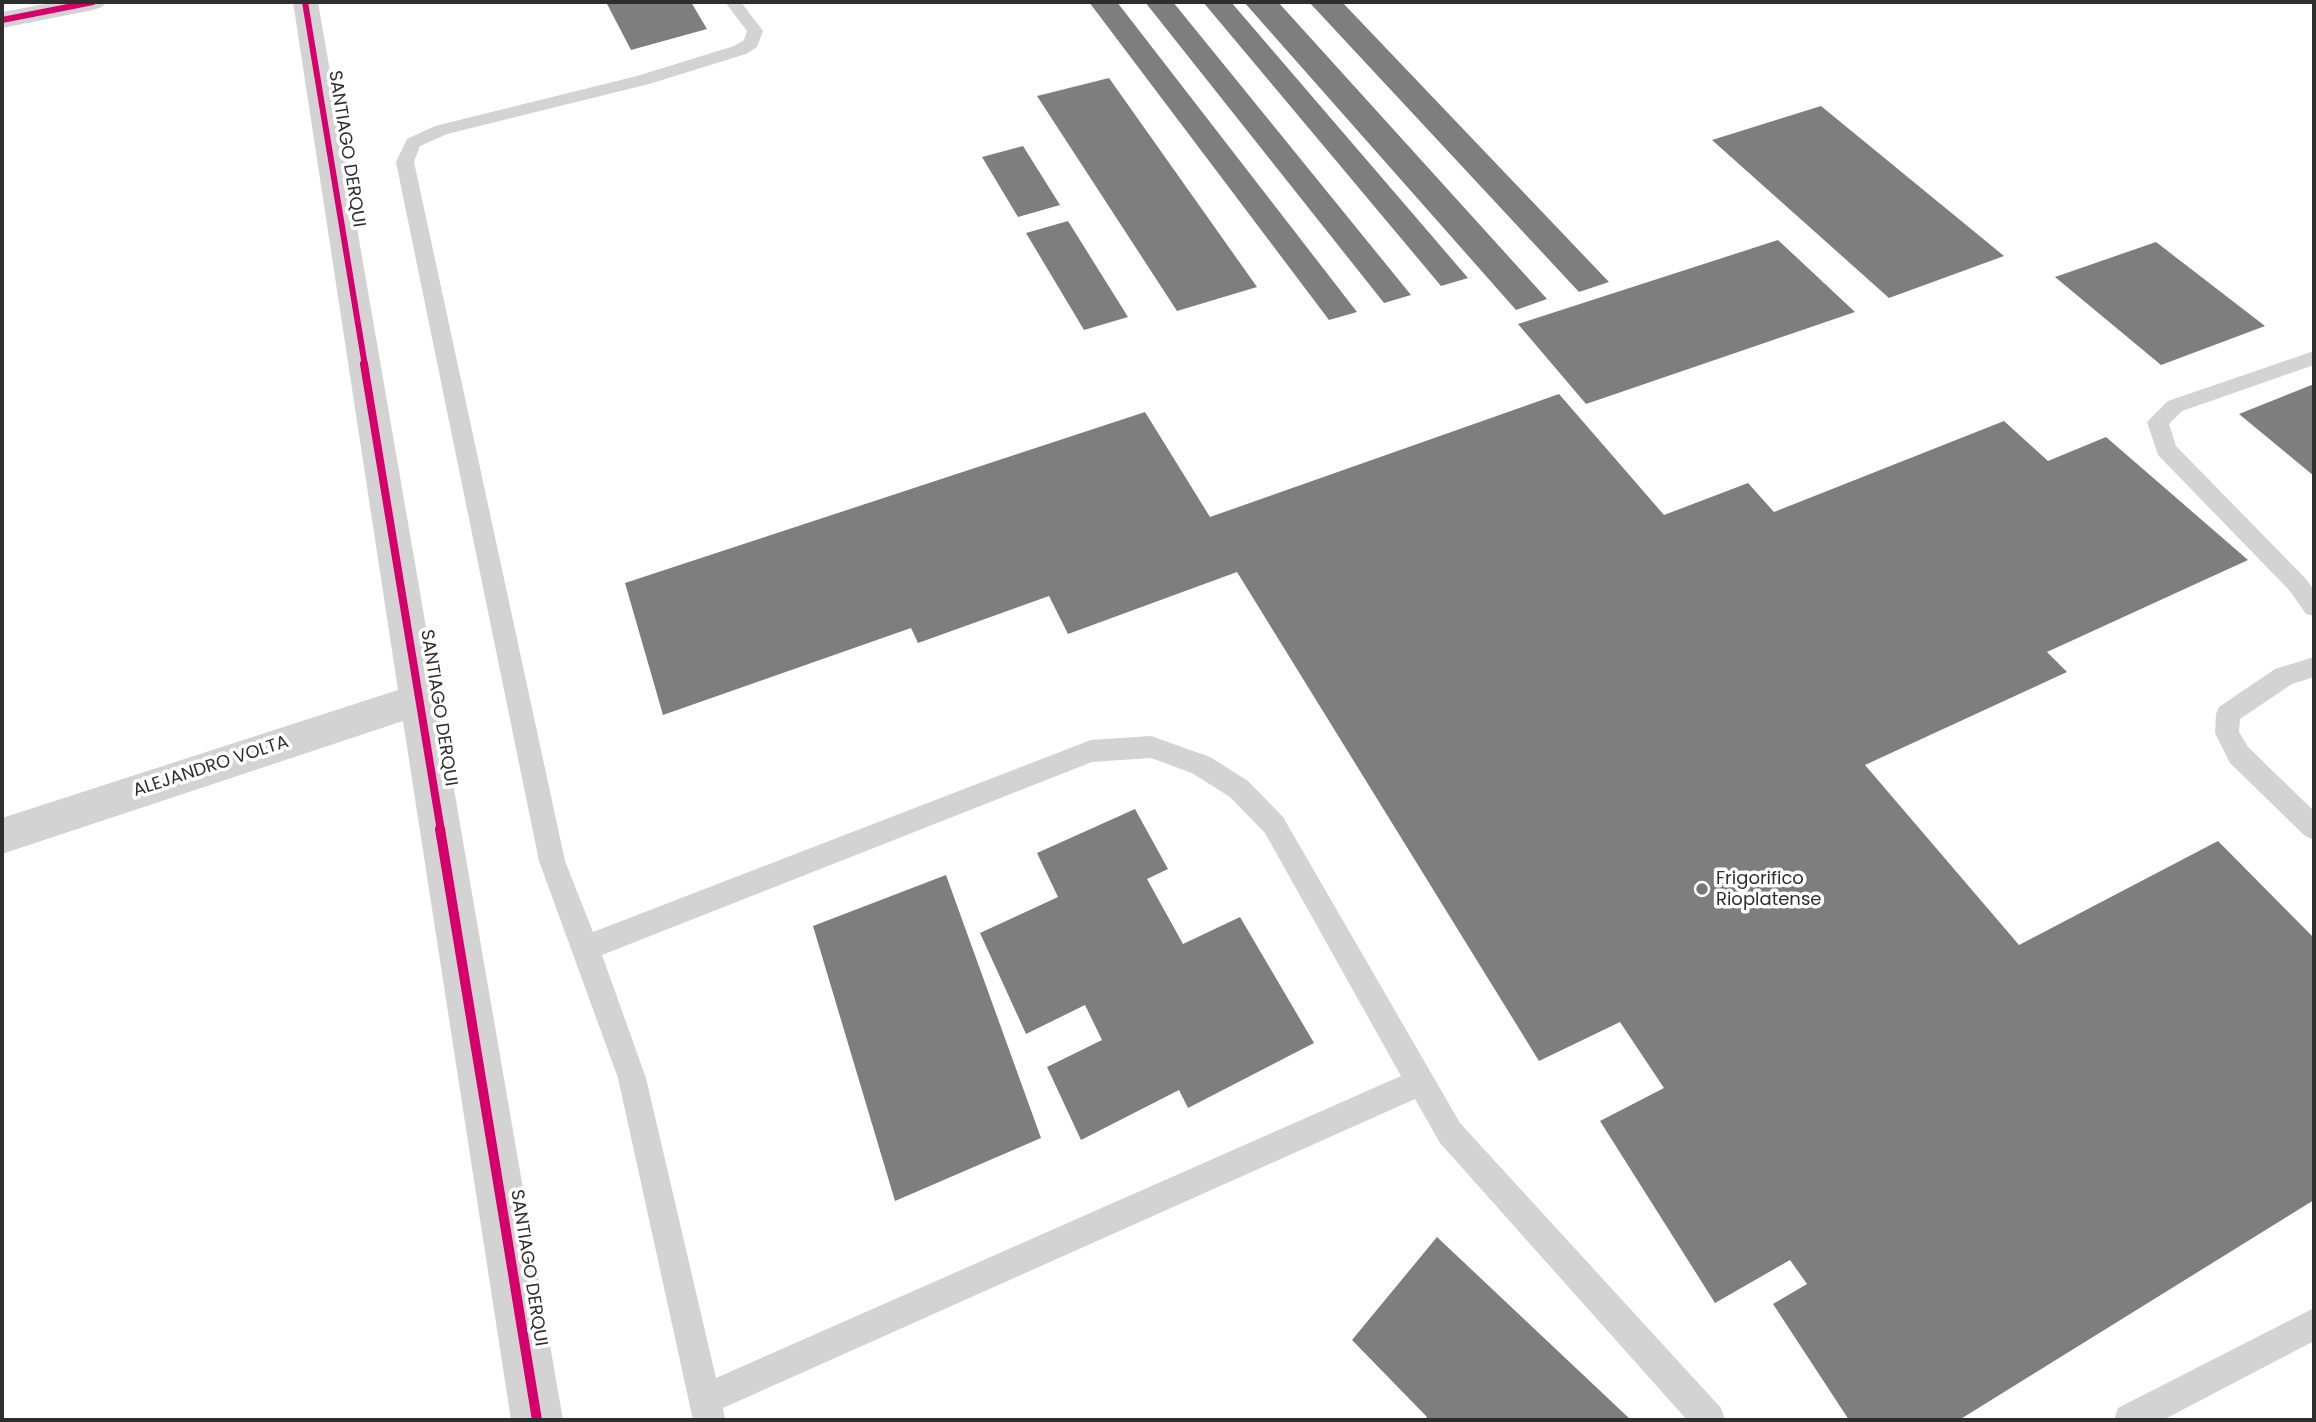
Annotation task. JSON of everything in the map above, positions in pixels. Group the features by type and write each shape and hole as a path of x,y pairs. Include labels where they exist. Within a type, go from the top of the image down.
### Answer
{"street":[{"path":"2,20 93,2"},
{"name":"SANTIAGO DERQUI","path":"305,2 537,1420"},
{"name":"ALEJANDRO VOLTA","path":"2,836 420,699"}],"lane":[{"path":"733,2 755,31 751,43 740,50 643,80 441,130 413,143 405,162 552,861 632,1078 706,1410 1420,1082"},
{"path":"2314,358 2175,407 2158,422 2166,449 2298,585 2314,607"},
{"path":"2314,667 2284,676 2228,714 2227,733 2239,755 2314,828"},
{"path":"586,948 1091,751 1151,747 1201,765 1239,789 1274,825 1450,1133 1709,1420"},
{"path":"2130,1420 2314,1324"}],"building":[{"path":"606,2 691,2 707,29 631,50"},
{"path":"1089,2 1117,2 1357,312 1329,320"},
{"path":"1145,2 1173,2 1411,295 1384,303"},
{"path":"1203,2 1231,2 1468,278 1441,286"},
{"path":"1244,2 1278,2 1547,299 1516,310"},
{"path":"1309,2 1342,2 1609,282 1579,292"},
{"path":"1109,78 1257,287 1177,311 1037,96"},
{"path":"1821,106 2004,256 1889,298 1712,140"},
{"path":"1023,146 1060,205 1018,217 982,157"},
{"path":"1068,221 1128,317 1084,330 1026,233"},
{"path":"1778,240 1855,312 1586,404 1518,324"},
{"path":"2156,242 2265,326 2161,365 2055,277"},
{"path":"2314,384 2314,476 2239,414"},
{"name":"Frigorifico Rioplatense","path":"1559,394 1664,515 1748,483 1774,512 2004,421 2048,461 2106,437 2248,560 2047,652 2067,672 1865,765 2019,945 2218,841 2314,938 2314,1200 1959,1420 1849,1420 1773,1304 1807,1284 1790,1260 1715,1303 1600,1121 1664,1088 1620,1022 1539,1061 1237,572 1068,634 1049,596 918,643 911,628 663,715 625,583 1145,412 1210,517"},
{"path":"1135,809 1168,869 1147,879 1183,944 1240,917 1314,1043 1188,1108 1179,1090 1081,1140 1047,1067 1102,1040 1085,1005 1026,1034 980,933 1058,897 1037,853"},
{"path":"946,875 1041,1138 895,1201 813,926"},
{"path":"1437,1237 1631,1420 1424,1420 1427,1417 1352,1340"}],"cycle path":[{"path":"2,20 93,2"},
{"path":"305,2 537,1420"}],"place":[{"name":"Frigorifico Rioplatense","path":"1702,889"}]}
